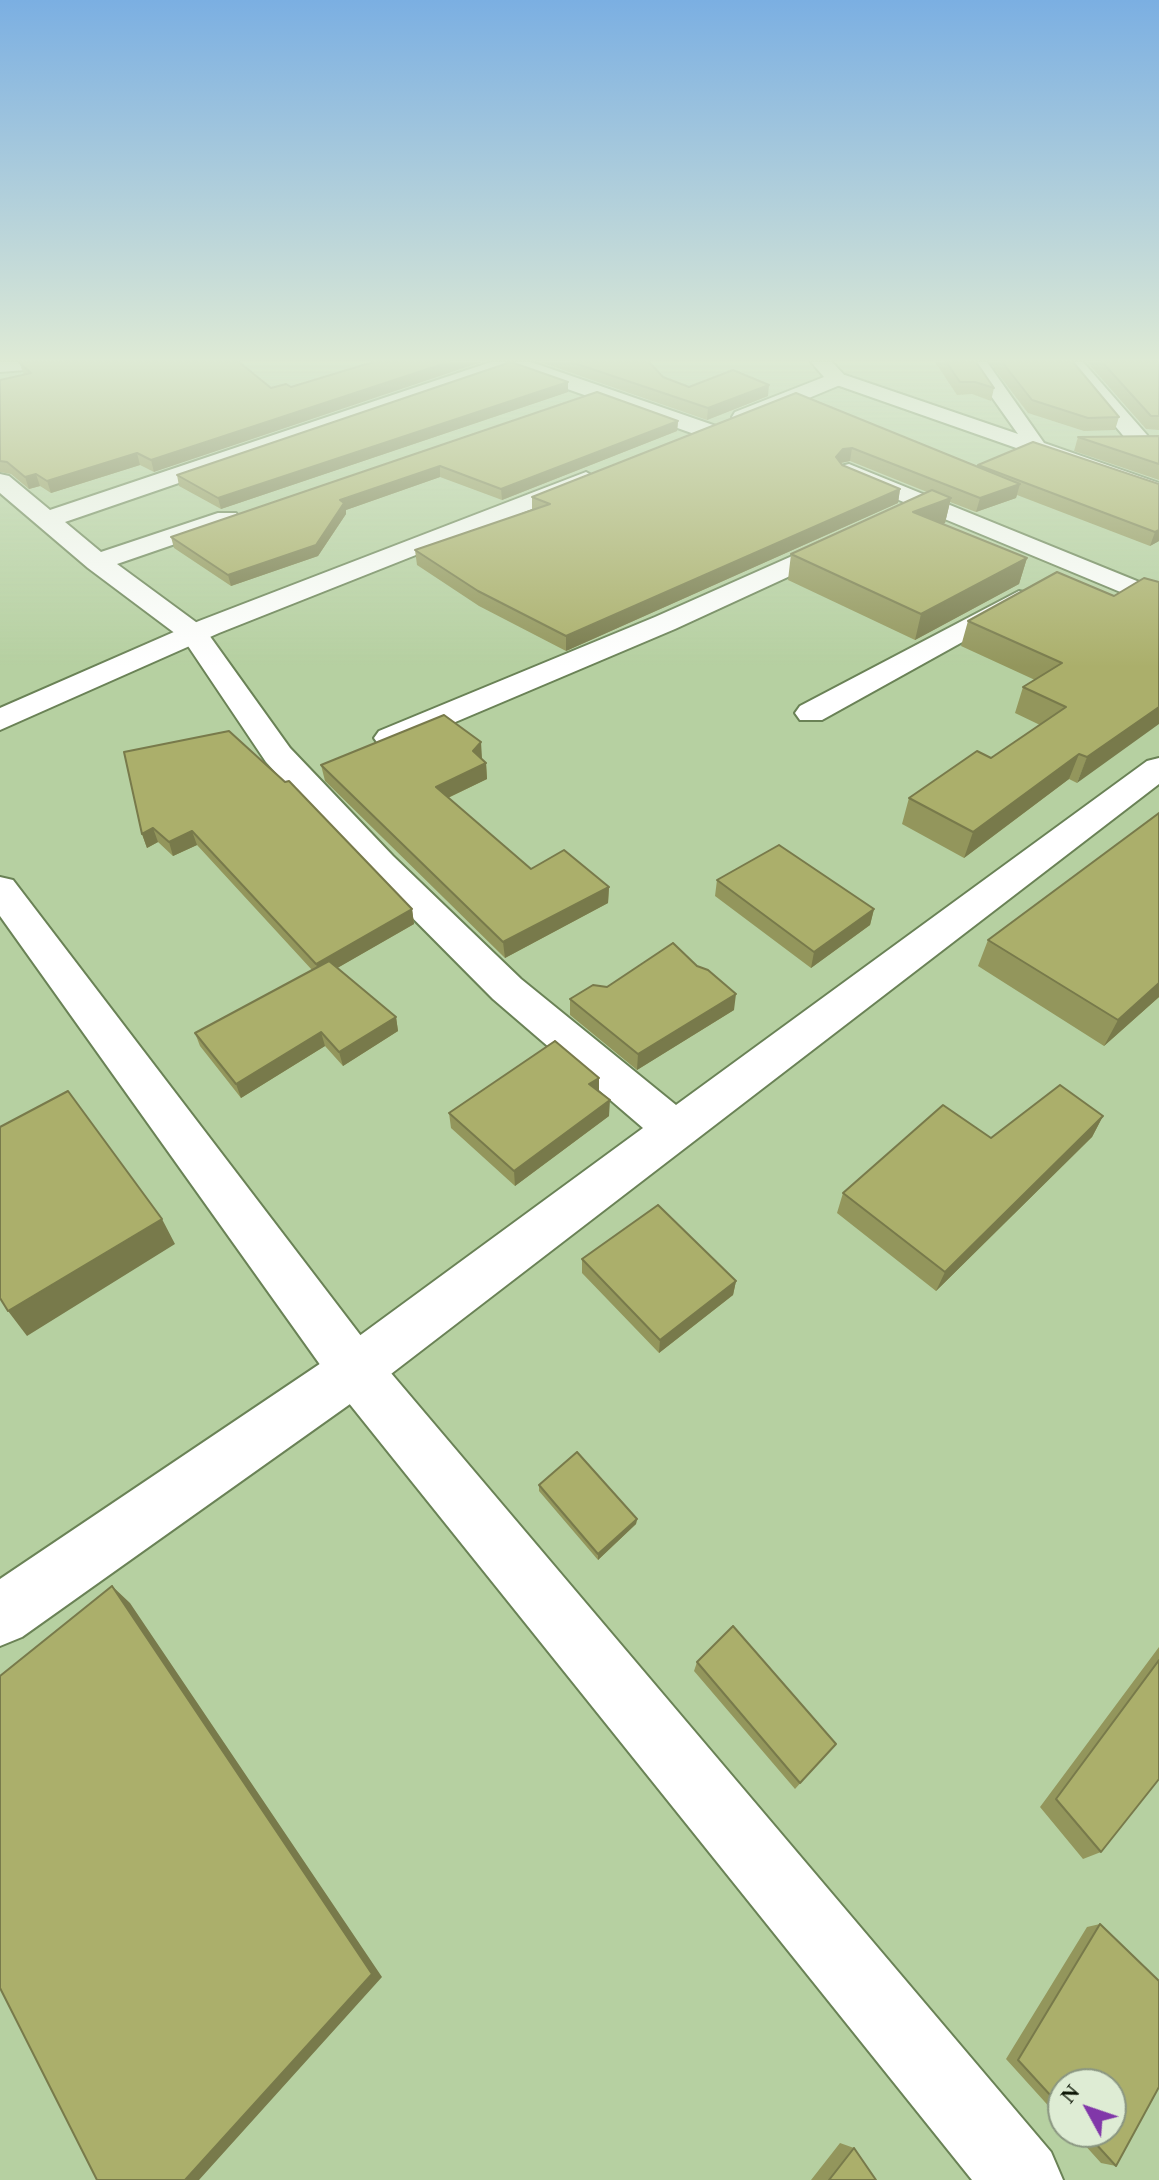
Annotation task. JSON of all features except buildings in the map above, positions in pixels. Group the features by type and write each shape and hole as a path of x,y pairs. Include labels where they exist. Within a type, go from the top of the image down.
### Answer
{"street":[{"path":"46,520 212,464"},
{"path":"1086,464 1159,491"},
{"path":"0,720 194,634 605,471"},
{"path":"849,471 1159,600"},
{"path":"0,481 97,562 194,634 278,755 310,770 380,864 507,989 676,1130"},
{"path":"897,516 926,503"},
{"path":"97,562 246,511"},
{"path":"366,748 665,623 868,530"},
{"path":"811,713 1078,566"},
{"path":"0,1615 355,1370 676,1130 1151,783"},
{"path":"0,889 355,1370 1023,2180"}]}
